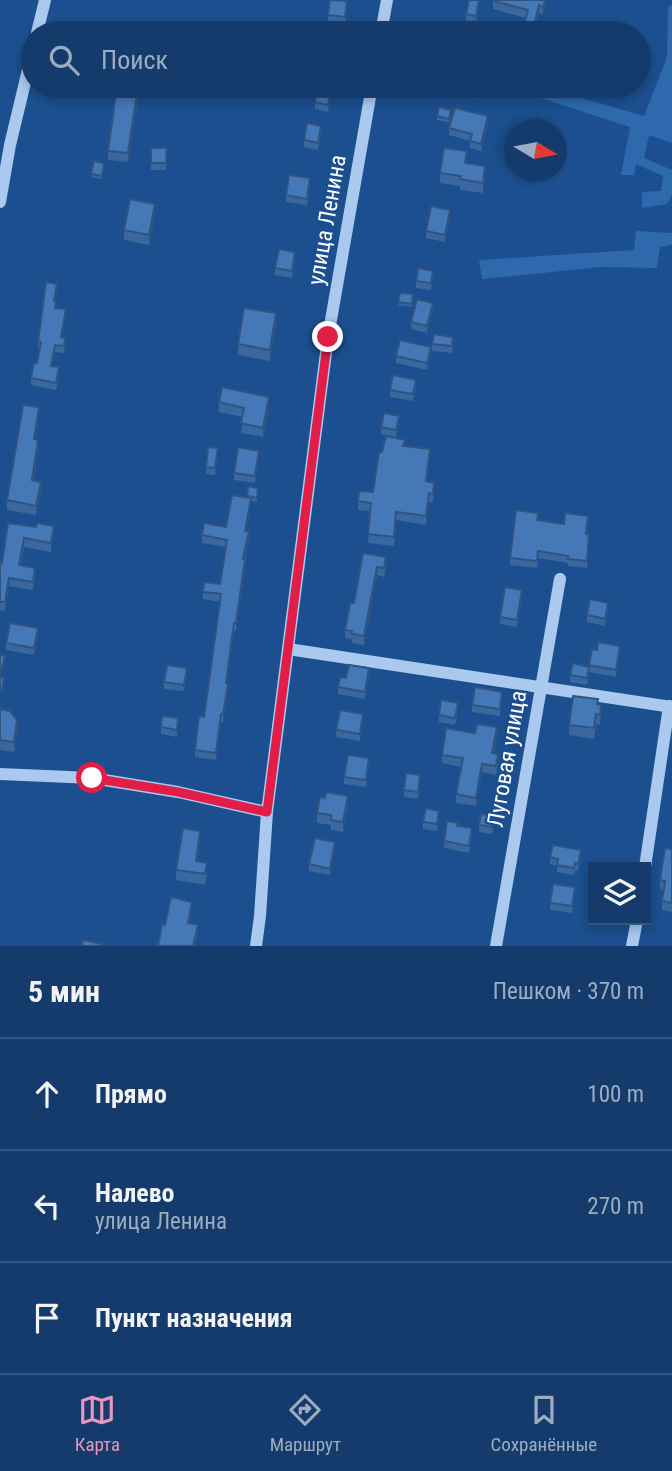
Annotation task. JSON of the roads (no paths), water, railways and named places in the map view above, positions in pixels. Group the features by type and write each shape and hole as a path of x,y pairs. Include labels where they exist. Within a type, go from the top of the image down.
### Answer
{"street":[{"path":"40,21 45,0"},
{"path":"383,21 387,0"},
{"path":"0,202 21,98"},
{"name":"улица Ленина","path":"256,946 267,812 328,337 370,98"},
{"name":"Луговая улица","path":"496,946 561,579"},
{"path":"288,649 671,706 646,862"},
{"path":"0,774 92,778 178,792 267,812"},
{"path":"632,946 636,925"}]}
